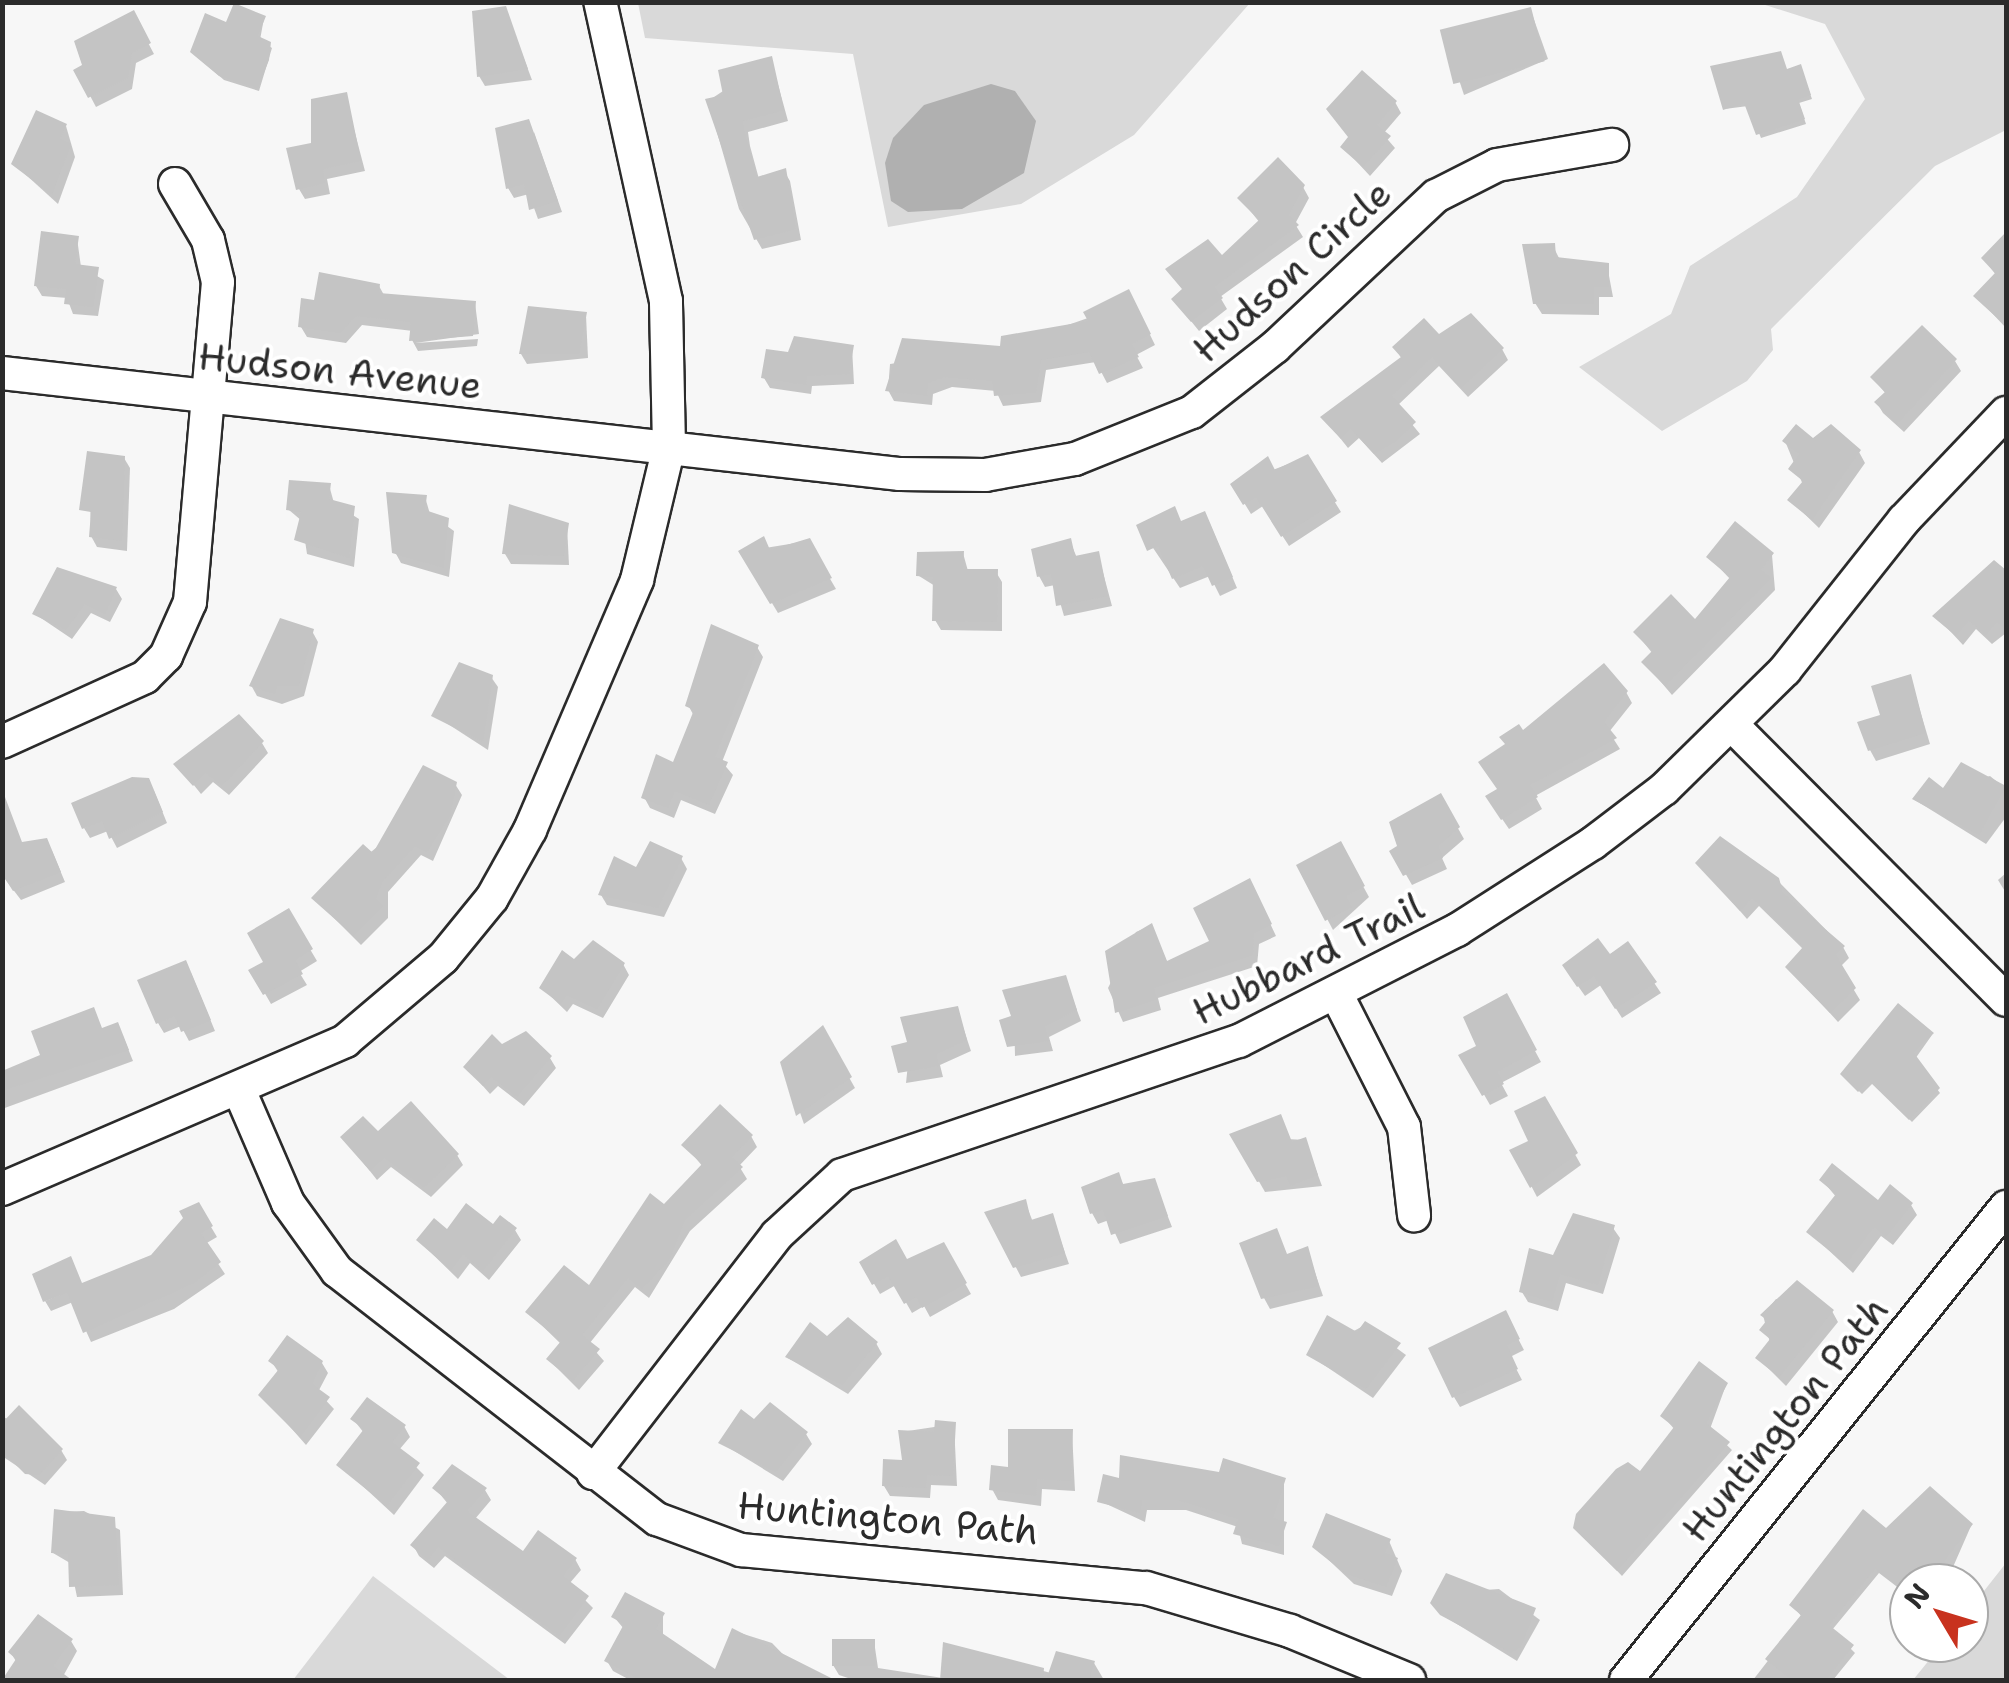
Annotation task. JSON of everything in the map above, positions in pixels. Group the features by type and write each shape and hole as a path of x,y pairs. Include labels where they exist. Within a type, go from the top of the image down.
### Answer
{"street":[{"path":"2,1189 240,1092 380,1016 492,898 637,580 669,447 666,300 600,2"},
{"name":"Hudson Circle","path":"669,447 900,474 985,475 1075,460 1192,412 1275,348 1436,196 1497,164 1612,145"},
{"path":"2,742 121,694 166,656 190,602 218,282 208,240 175,184"},
{"name":"Hudson Avenue","path":"2,373 669,447"},
{"name":"Hubbard Trail","path":"592,1473 777,1235 842,1175 881,1155 1135,1083 1337,995 1593,843 1732,725 2006,413"},
{"path":"1732,725 2006,1000"},
{"path":"1337,995 1404,1128 1414,1215"},
{"name":"Huntington Path","path":"240,1092 288,1203 338,1271 592,1473 657,1519 741,1550 1146,1588 1290,1631 1409,1680"},
{"name":"Huntington Path","path":"1626,1680 2006,1206"}],"shaded area":[{"path":"638,3 1250,3 1134,135 1021,204 888,227 853,54 645,38"},
{"path":"1759,3 2006,3 2006,130 1935,166 1771,329 1773,350 1747,381 1662,431 1579,367 1671,314 1690,266 1797,197 1865,99 1825,24"},
{"path":"991,84 1015,91 1036,121 1024,173 962,209 908,212 891,201 885,163 893,138 924,105"},
{"path":"2006,1563 2006,1680 1913,1680 1927,1663 1989,1663 1989,1585"},
{"path":"373,1576 510,1680 293,1680"}],"building":[{"path":"234,3 266,16 258,36 271,42 269,60 258,88 219,76 190,52 205,13 226,22"},
{"path":"506,6 528,69 477,77 472,11"},
{"path":"1531,7 1545,61 1453,84 1440,30"},
{"path":"134,10 151,43 132,53 128,78 88,98 73,70 82,65 74,41"},
{"path":"1781,51 1787,69 1801,64 1811,95 1798,99 1805,119 1756,135 1744,103 1723,110 1710,66"},
{"path":"772,56 784,110 743,121 757,177 786,168 796,229 754,240 705,99 723,95 718,70"},
{"path":"1362,70 1397,101 1377,125 1391,136 1363,167 1340,147 1348,137 1326,109"},
{"path":"347,92 361,161 323,169 325,183 296,190 286,148 311,143 311,99"},
{"path":"36,110 67,124 60,139 71,144 52,195 11,164"},
{"path":"529,119 558,201 529,210 524,184 506,189 495,128"},
{"path":"1278,157 1305,185 1289,215 1299,225 1214,287 1223,298 1191,322 1171,299 1182,289 1165,269 1208,239 1222,255 1259,220 1237,198"},
{"path":"41,231 79,236 75,264 99,267 93,307 64,304 66,289 34,286"},
{"path":"2006,232 2006,326 1973,296 1995,273 1981,258"},
{"path":"1555,243 1556,257 1609,263 1609,287 1594,287 1594,304 1533,304 1522,244"},
{"path":"319,272 380,284 379,293 476,301 473,336 409,341 411,322 356,316 340,333 298,327 301,298 314,300"},
{"path":"1129,289 1151,334 1132,344 1139,357 1099,374 1089,352 1041,360 1036,392 994,396 992,381 945,377 928,383 927,396 885,391 902,338 1000,346 1001,336 1088,321 1083,312"},
{"path":"528,306 587,312 579,354 519,354"},
{"path":"1471,313 1504,348 1461,388 1432,357 1392,396 1416,422 1395,442 1374,454 1351,429 1341,439 1320,417 1401,357 1392,347 1424,318 1439,334"},
{"path":"1922,325 1957,359 1897,424 1874,402 1885,392 1870,377"},
{"path":"794,336 854,345 849,374 807,376 806,385 761,378 766,349 788,352"},
{"path":"1796,424 1813,438 1831,424 1861,450 1812,520 1787,500 1803,481 1788,469 1799,454 1782,441"},
{"path":"87,451 125,456 122,541 89,537 91,512 79,510"},
{"path":"1308,454 1337,501 1281,537 1256,497 1243,505 1230,484 1268,456 1275,470"},
{"path":"289,480 331,483 329,499 355,506 349,558 294,540 301,512 286,510"},
{"path":"386,492 427,495 425,510 449,518 444,568 392,553"},
{"path":"509,504 569,523 564,556 502,554"},
{"path":"1175,506 1181,521 1205,511 1233,577 1212,586 1203,566 1172,579 1158,546 1147,551 1136,525"},
{"path":"1735,521 1774,553 1761,570 1771,578 1665,686 1641,662 1652,651 1633,632 1671,594 1695,619 1730,577 1706,557"},
{"path":"764,536 770,550 810,538 832,578 770,604 738,551"},
{"path":"1071,538 1075,556 1099,551 1108,596 1056,606 1051,574 1037,577 1031,549"},
{"path":"964,551 963,569 998,569 997,622 932,621 933,577 916,576 917,552"},
{"path":"1994,560 2006,570 2006,630 1997,622 1986,635 1969,621 1956,636 1932,616"},
{"path":"57,567 117,587 105,614 85,604 66,630 32,614"},
{"path":"280,618 314,629 299,686 277,686 275,694 249,686"},
{"path":"711,624 759,645 715,757 728,762 709,805 675,791 668,808 641,798 656,754 673,762 694,710 685,706"},
{"path":"459,662 493,675 483,742 431,716"},
{"path":"1604,663 1628,691 1604,722 1617,738 1530,785 1538,797 1501,820 1485,796 1497,789 1478,762 1505,744 1499,737 1519,724 1523,730"},
{"path":"1911,674 1926,733 1868,751 1857,722 1880,715 1871,686"},
{"path":"239,714 264,741 222,786 206,773 193,786 173,764"},
{"path":"1961,762 2006,786 1979,835 1912,799 1929,777 1943,788"},
{"path":"423,765 457,782 450,816 427,852 415,846 383,881 376,898 384,906 354,936 311,898 363,844 373,853"},
{"path":"132,777 149,778 163,812 109,839 102,821 82,829 71,803"},
{"path":"1441,793 1460,827 1438,846 1443,858 1403,876 1389,851 1397,846 1389,822"},
{"path":"5,797 22,842 47,838 61,872 13,891 2,874"},
{"path":"1720,836 1779,878 1783,893 1845,946 1836,955 1856,988 1830,1013 1785,967 1803,947 1752,898 1740,911 1695,863"},
{"path":"650,841 683,856 658,908 598,895 614,856 636,867"},
{"path":"1341,841 1365,886 1346,896 1352,907 1325,921 1296,865"},
{"path":"1250,878 1272,924 1254,933 1253,955 1154,988 1157,999 1115,1013 1105,951 1152,923 1167,961 1209,941 1193,908"},
{"path":"289,908 313,949 295,960 303,974 263,995 248,970 263,962 247,933"},
{"path":"1598,938 1610,954 1628,941 1657,982 1615,1009 1594,976 1577,987 1562,965"},
{"path":"593,940 625,963 597,1009 567,995 561,1004 539,988 562,950 574,959"},
{"path":"186,960 211,1020 181,1032 175,1016 156,1024 137,980"},
{"path":"1066,975 1077,1010 1045,1026 1049,1041 1007,1047 999,1020 1011,1016 1002,990"},
{"path":"1507,993 1537,1050 1497,1072 1504,1084 1482,1096 1458,1055 1476,1046 1463,1017"},
{"path":"1898,1003 1934,1033 1914,1053 1940,1088 1909,1120 1869,1081 1858,1092 1840,1074"},
{"path":"958,1006 967,1040 936,1054 939,1066 898,1073 891,1046 907,1042 900,1017"},
{"path":"94,1007 102,1028 118,1022 129,1050 5,1090 2,1071 40,1055 31,1031"},
{"path":"823,1025 852,1077 796,1116 780,1062"},
{"path":"526,1031 552,1056 517,1097 491,1077 483,1086 463,1067 492,1034 502,1044"},
{"path":"1545,1096 1578,1153 1530,1188 1509,1150 1528,1141 1514,1111"},
{"path":"411,1101 459,1154 424,1188 384,1158 370,1171 340,1137 363,1116 378,1131"},
{"path":"720,1104 753,1135 732,1157 743,1167 685,1220 670,1259 642,1289 628,1278 582,1335 600,1349 573,1381 546,1359 561,1341 525,1312 564,1265 589,1285 650,1193 664,1204 702,1164 681,1145"},
{"path":"1281,1114 1292,1142 1306,1137 1318,1175 1290,1186 1286,1176 1257,1182 1229,1134"},
{"path":"1832,1163 1878,1200 1890,1184 1913,1203 1886,1237 1874,1227 1846,1264 1806,1232 1836,1194 1819,1180"},
{"path":"1119,1172 1123,1184 1155,1178 1168,1216 1111,1235 1103,1210 1090,1214 1081,1187"},
{"path":"1026,1199 1031,1220 1053,1213 1065,1253 1013,1268 984,1212"},
{"path":"199,1202 213,1226 201,1233 221,1262 194,1283 83,1333 67,1293 43,1302 32,1274 71,1256 82,1283 151,1255 183,1218 179,1211"},
{"path":"466,1203 493,1224 500,1215 517,1228 483,1271 463,1254 451,1270 416,1240 434,1218 447,1229"},
{"path":"1573,1213 1615,1225 1598,1285 1560,1274 1552,1302 1519,1292 1529,1248 1553,1255"},
{"path":"1277,1228 1287,1254 1308,1246 1319,1286 1261,1299 1239,1243"},
{"path":"896,1239 907,1259 944,1242 967,1283 922,1308 916,1297 904,1304 888,1276 872,1285 859,1262"},
{"path":"1797,1280 1834,1310 1779,1377 1755,1358 1770,1339 1759,1330 1767,1320 1760,1315"},
{"path":"1506,1310 1520,1339 1507,1345 1518,1369 1452,1398 1428,1348"},
{"path":"1327,1315 1357,1332 1365,1321 1401,1343 1366,1389 1306,1355"},
{"path":"848,1317 878,1342 842,1385 785,1357 810,1322 827,1336"},
{"path":"287,1335 323,1361 312,1384 330,1397 300,1437 258,1395 279,1369 268,1361"},
{"path":"1699,1361 1728,1383 1706,1423 1730,1442 1617,1571 1573,1528 1576,1514 1616,1469 1628,1462 1640,1471 1674,1427 1660,1416"},
{"path":"367,1397 406,1425 392,1442 420,1463 387,1506 336,1465 364,1429 350,1419"},
{"path":"770,1402 808,1432 776,1472 718,1443 741,1409 754,1419"},
{"path":"19,1405 63,1449 39,1475 25,1474 2,1451 2,1423"},
{"path":"935,1420 956,1422 953,1476 927,1475 926,1488 882,1486 883,1459 902,1460 898,1430 934,1432"},
{"path":"1008,1429 1073,1429 1071,1481 1037,1479 1036,1496 989,1490 991,1465 1008,1467"},
{"path":"1120,1455 1219,1472 1223,1458 1286,1478 1273,1518 1287,1522 1279,1546 1233,1534 1238,1519 1178,1500 1142,1500 1140,1513 1097,1502 1103,1474 1119,1478"},
{"path":"452,1464 487,1488 467,1511 523,1551 538,1530 577,1558 563,1576 589,1596 559,1636 438,1547 428,1560 410,1545 448,1501 432,1488"},
{"path":"1930,1486 1973,1524 1945,1563 1889,1563 1889,1580 1875,1569 1829,1625 1854,1645 1826,1680 1792,1680 1765,1659 1801,1615 1789,1605 1863,1509 1886,1528"},
{"path":"54,1509 115,1517 119,1585 69,1587 68,1554 51,1553"},
{"path":"1326,1513 1391,1539 1385,1553 1398,1558 1386,1587 1346,1574 1312,1547"},
{"path":"1446,1573 1536,1608 1521,1647 1511,1653 1440,1615 1430,1603"},
{"path":"625,1592 665,1613 656,1629 715,1669 732,1628 835,1680 641,1680 604,1661 624,1624 611,1617"},
{"path":"38,1614 73,1639 53,1666 72,1680 2,1680 16,1659 8,1652"},
{"path":"832,1639 875,1639 875,1666 832,1666"},
{"path":"943,1642 1044,1668 1043,1680 940,1680"},
{"path":"1056,1651 1095,1661 1089,1680 1046,1680"}]}
